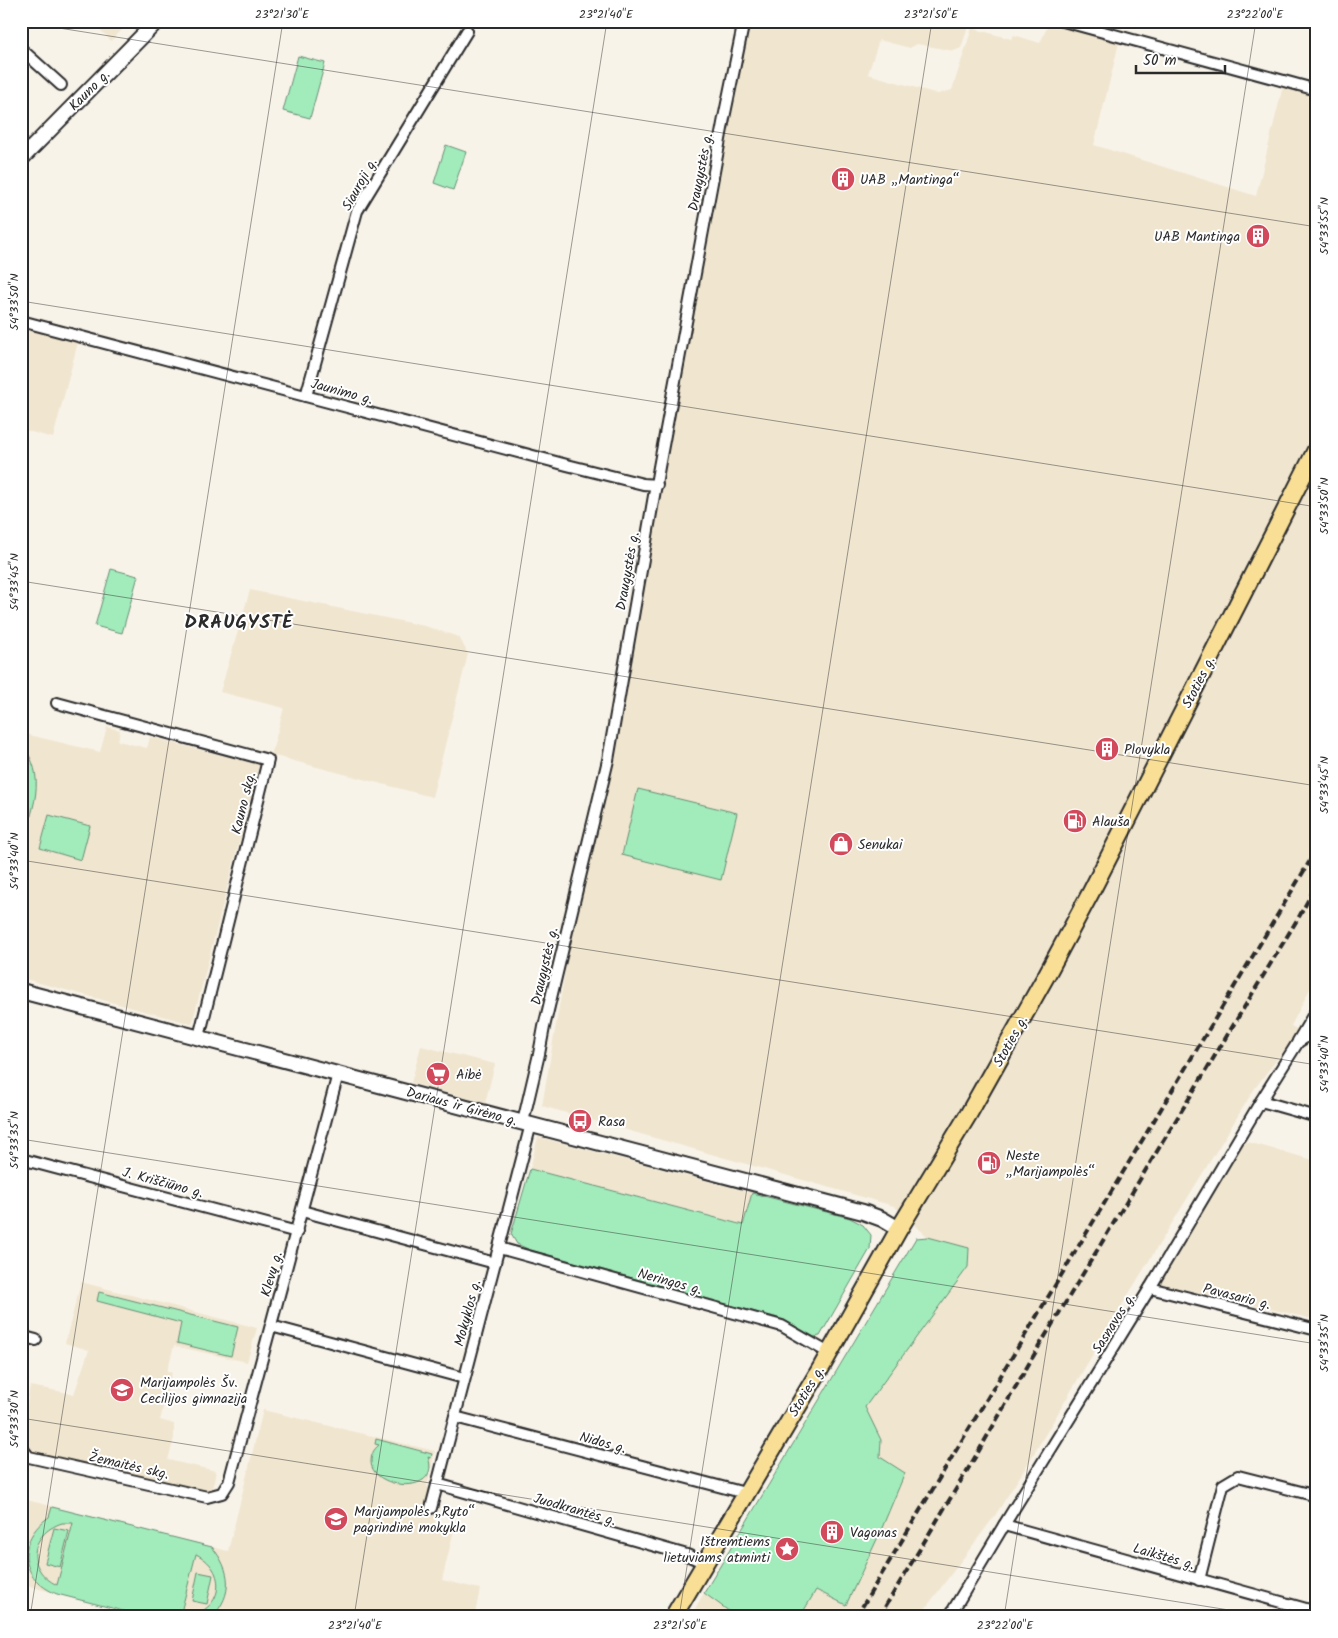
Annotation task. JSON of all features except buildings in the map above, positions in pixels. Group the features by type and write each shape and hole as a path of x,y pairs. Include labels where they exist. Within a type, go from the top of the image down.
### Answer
{"main road":[{"name":"Stoties g.","path":"673,1617 829,1353 899,1229 973,1106 1067,938 1317,448"}],"street":[{"name":"Kauno g.","path":"21,159 157,21"},
{"name":"Draugystės g.","path":"527,1123 546,1017 607,768 656,485 744,21"},
{"path":"1063,21 1317,90"},
{"name":"Siauroji g.","path":"306,396 357,211 467,31"},
{"path":"21,49 61,85"},
{"name":"Jaunimo g.","path":"21,321 567,465 643,484 656,485"},
{"name":"Kauno skg.","path":"57,703 268,760 199,1037"},
{"name":"Dariaus ir Girėno g.","path":"21,991 863,1212 882,1219 899,1229"},
{"name":"Sasnavos g.","path":"949,1617 1317,1010"},
{"name":"Sasnavos g.","path":"1298,1042 1317,1030"},
{"name":"Klevų g.","path":"229,1482 338,1074"},
{"path":"1261,1101 1317,1117"},
{"name":"Mokyklos g.","path":"431,1508 499,1248 527,1123"},
{"name":"J. Kriščiūno g.","path":"21,1159 297,1232"},
{"path":"302,1211 495,1262"},
{"name":"Neringos g.","path":"499,1248 782,1326 829,1353"},
{"name":"Pavasario g.","path":"1150,1288 1317,1330"},
{"path":"271,1326 464,1378"},
{"path":"21,1336 36,1340"},
{"name":"Nidos g.","path":"455,1417 745,1493"},
{"name":"Žemaitės skg.","path":"21,1448 29,1456 207,1497 222,1494 229,1482"},
{"path":"1199,1580 1223,1485 1238,1476 1317,1496"},
{"name":"Juodkrantės g.","path":"437,1484 687,1555 705,1563"},
{"name":"Laikštės g.","path":"1004,1525 1317,1612"}],"shaded area":[{"path":"92,21 131,21 111,41"},
{"path":"744,21 970,21 961,48 954,51 917,44 910,48 879,40 868,74 938,94 952,90 972,28 1011,39 1014,35 1040,43 1049,23 1119,43 1094,145 1256,196 1284,82 1317,90 1317,975 1291,1026 1297,1029 1287,1046 1255,1088 994,1517 919,1617 800,1617 816,1590 846,1605 879,1535 881,1440 865,1407 968,1267 969,1248 928,1237 894,1206 542,1106 585,855 603,782"},
{"path":"21,327 78,342 53,438 21,429"},
{"path":"250,590 425,626 459,637 468,654 432,797 271,755 284,708 220,692"},
{"path":"107,727 120,730 118,741 147,748 150,737 259,765 192,1024 21,978 21,733 100,752"},
{"path":"421,1046 495,1064 485,1103 411,1083"},
{"path":"538,1137 752,1193 744,1225 530,1169"},
{"path":"1244,1141 1317,1161 1317,1320 1159,1283"},
{"name":"Marijampolės Šv. Cecilijos gimnazija","path":"81,1282 257,1328 247,1362 174,1346 167,1371 172,1373 160,1420 174,1424 174,1438 168,1460 216,1471 213,1486 207,1492 204,1493 33,1452 21,1437 30,1386 74,1394 89,1350 65,1343"},
{"name":"Marijampolės „Ryto“ pagrindinė mokykla","path":"263,1410 435,1451 427,1487 442,1491 434,1525 454,1530 442,1580 480,1589 475,1614 486,1617 144,1617 21,1584 21,1479 27,1500 228,1551"},
{"path":"704,1593 737,1617 690,1617"}],"green space":[{"path":"298,56 325,63 310,118 283,111"},
{"path":"446,145 466,152 453,190 434,183"},
{"path":"111,569 138,576 122,633 95,626"},
{"path":"21,744 29,756 34,769 36,794 21,847"},
{"path":"638,789 737,813 721,880 622,855"},
{"path":"49,815 90,826 81,860 40,848"},
{"path":"530,1169 743,1225 752,1193 850,1218 863,1225 871,1235 870,1249 820,1336 814,1337 778,1318 530,1250 517,1244 511,1234"},
{"path":"928,1237 969,1248 968,1267 865,1407 881,1440 880,1457 905,1473 879,1535 846,1605 816,1590 800,1617 737,1617 704,1593 916,1238"},
{"path":"99,1292 238,1327 231,1356 177,1343 181,1323 97,1301"},
{"path":"376,1439 432,1454 431,1458 428,1457 430,1470 425,1478 416,1483 405,1485 382,1479 374,1471 371,1462 371,1457 379,1445 375,1444"},
{"path":"52,1507 212,1547 223,1564 226,1573 227,1591 224,1600 212,1617 147,1617 57,1594 44,1587 35,1579 29,1569 26,1558 31,1537 38,1526 49,1517","holes":["62,1523 73,1523 57,1585 40,1570 35,1552 37,1543 43,1535 51,1528","196,1554 207,1562 214,1571 218,1582 217,1592 213,1602 205,1609 194,1614 180,1616"]},
{"path":"54,1528 69,1531 60,1567 45,1563"},
{"path":"198,1572 213,1575 207,1604 192,1601"}],"railway":[{"path":"856,1617 1317,849"},
{"path":"879,1617 1317,884"}],"place":[{"name":"UAB „Mantinga“","path":"843,179"},
{"name":"UAB Mantinga","path":"1258,236"},
{"name":"Plovykla","path":"1107,749"},
{"name":"Alauša","path":"1075,821"},
{"name":"Senukai","path":"841,844"},
{"name":"Aibė","path":"438,1074"},
{"name":"Rasa","path":"580,1121"},
{"name":"Neste „Marijampolės“","path":"989,1163"},
{"name":"Marijampolės Šv. Cecilijos gimnazija","path":"122,1390"},
{"name":"Marijampolės „Ryto“ pagrindinė mokykla","path":"336,1519"},
{"name":"Vagonas","path":"832,1532"},
{"name":"Ištremtiems lietuviams atminti","path":"787,1549"}],"district":[{"name":"DRAUGYSTĖ","path":"239,621"}]}
